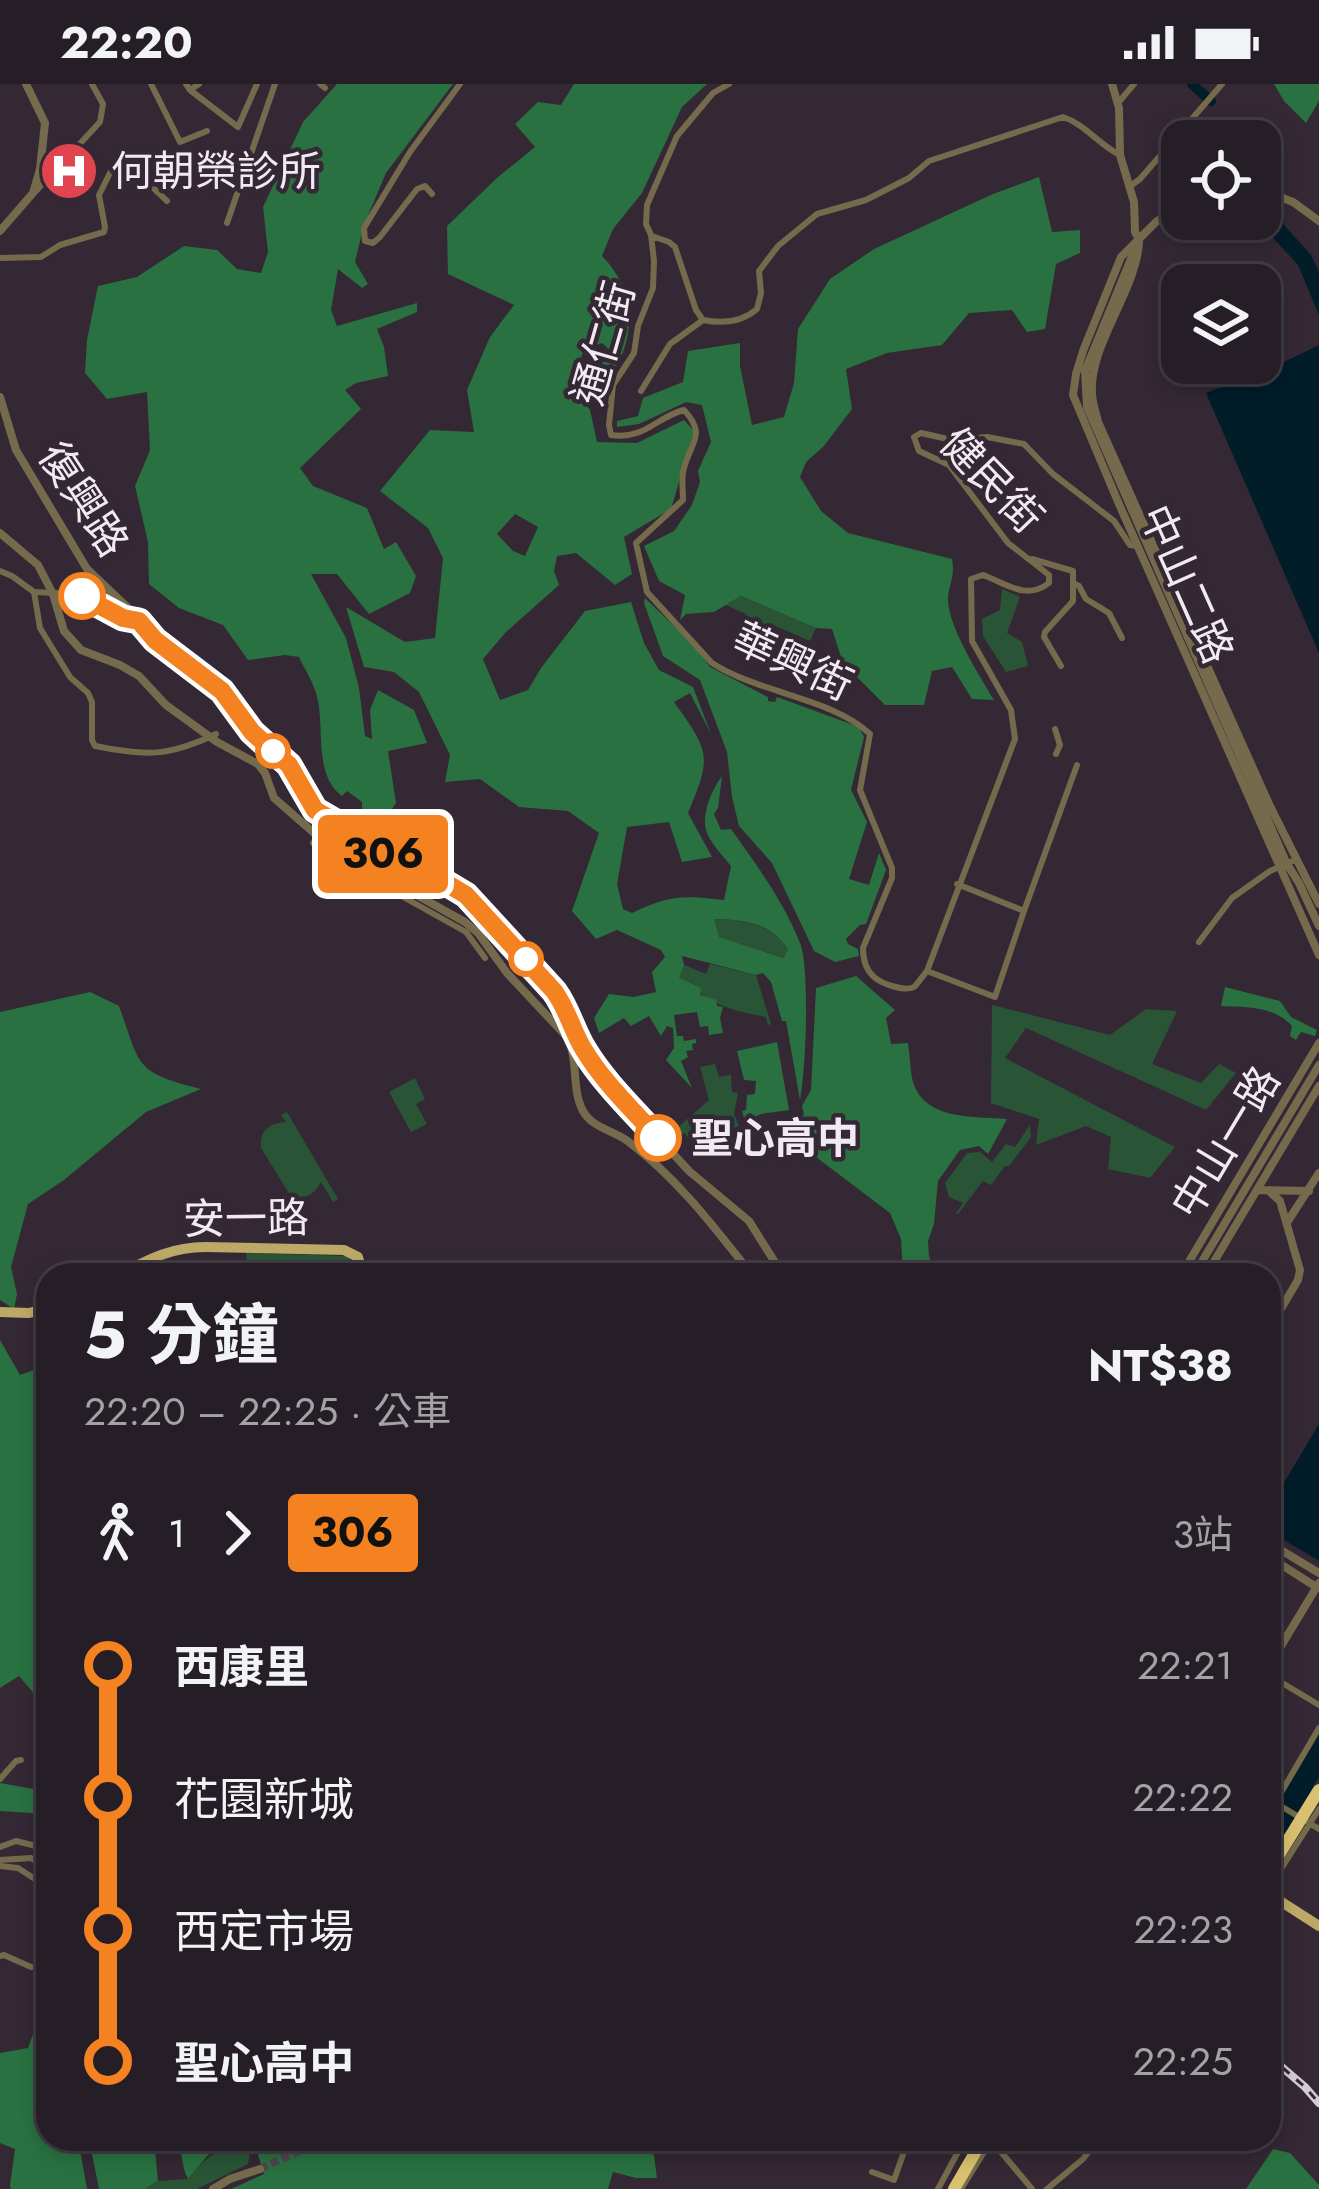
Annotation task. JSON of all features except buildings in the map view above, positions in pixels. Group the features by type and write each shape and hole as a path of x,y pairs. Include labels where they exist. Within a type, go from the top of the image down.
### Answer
{"highway":[{"path":"1281,1851 1319,1789"},
{"path":"950,2189 972,2151"}],"main road":[{"name":"安一路","path":"141,1263 183,1247 344,1250 360,1263"},
{"path":"0,1312 36,1311"},
{"path":"1281,1899 1319,1926"}],"street":[{"path":"26,84 46,131 33,193"},
{"path":"0,231 100,122 103,104 92,84"},
{"path":"151,84 180,142 207,131"},
{"path":"188,87 199,84"},
{"path":"188,87 238,127 256,84"},
{"path":"227,223 275,84"},
{"path":"432,194 425,186 417,188 380,238 365,241 364,228 410,152 460,84"},
{"path":"651,236 647,205 670,148 706,100 729,84"},
{"path":"1112,84 1118,103 1120,155 1139,239"},
{"path":"1118,103 1134,84"},
{"path":"1129,187 1222,84"},
{"path":"641,391 670,344 703,320 715,323 754,314 760,303 759,272 778,246 817,214 866,200 909,178 929,161 1063,117 1120,155"},
{"path":"0,259 41,257 60,245 104,232 99,195 112,169 146,182 167,201"},
{"path":"1281,197 1319,221"},
{"name":"中山二路","path":"1161,219 1121,256 1083,351 1073,395 1269,804 1319,955"},
{"name":"通仁街","path":"647,592 636,543 683,500 682,473 697,432 696,423 684,410 630,436 611,435 608,425 613,386 634,353 638,326 653,288 651,236 675,248 703,320"},
{"name":"中山二路","path":"1139,239 1137,262 1094,367 1091,389 1099,422 1146,545 1319,926"},
{"name":"復興路","path":"0,397 16,450 87,569 155,640 222,691 252,732 289,765 312,807 402,868 454,887 489,918 566,1007 585,1052 609,1084 689,1171 749,1221 775,1263"},
{"name":"健民街","path":"957,884 1015,739 1011,710 972,641 971,579 982,575 1021,591 1044,589 1049,575 1008,543 949,465 919,451 913,440 917,433 952,440 987,436 1024,444 1053,474 1114,521 1130,545 1146,545"},
{"path":"0,533 38,565 54,594 63,629 81,650 139,676 166,705 258,764 274,798 329,846 478,933 507,973 567,1037 583,1113 651,1159 693,1201 742,1263"},
{"path":"1023,557 1073,572 1073,601 1045,632 1061,667"},
{"path":"0,571 34,592 82,596 123,618 139,621"},
{"path":"1075,584 1086,599 1108,614 1122,638"},
{"path":"34,592 40,628 70,677 92,702 95,746 156,754 216,734"},
{"name":"華興街","path":"647,592 712,663 748,682 852,721 870,734 860,790 892,878 862,954 874,977 898,987 915,986 927,971"},
{"path":"1055,729 1060,745 1056,754"},
{"path":"1024,911 957,884 927,971 995,997 1077,765"},
{"path":"333,820 313,843 319,850 435,913 469,937 485,958"},
{"path":"1198,941 1232,898 1287,863"},
{"name":"中山二路","path":"1287,863 1319,904"},
{"path":"469,937 489,918"},
{"name":"中山一路","path":"1193,1263 1319,1043"},
{"name":"中山一路","path":"1213,1263 1317,1085 1319,1065"},
{"path":"1300,1075 1317,1085"},
{"name":"中山一路","path":"1195,1263 1317,1085"},
{"path":"1287,1222 1319,1174"},
{"path":"1257,1190 1309,1191"},
{"path":"1270,1192 1280,1201 1300,1274 1281,1308"},
{"path":"1281,1553 1318,1582"},
{"path":"1281,1563 1318,1582"},
{"path":"1281,1646 1318,1582"},
{"path":"1281,1676 1319,1705"},
{"path":"1281,1787 1319,1728"},
{"path":"0,1779 21,1760"},
{"path":"1281,1848 1319,1789"},
{"path":"1281,1806 1319,1829"},
{"path":"1281,1871 1319,1809"},
{"path":"0,1847 16,1841 36,1846"},
{"path":"0,1863 36,1861"},
{"path":"0,1863 35,1879"},
{"path":"0,1956 31,1967"},
{"path":"872,2172 893,2180 904,2151"},
{"path":"991,2151 1032,2189"},
{"path":"1048,2189 1089,2151"},
{"path":"213,2189 260,2169"}],"green space":[{"path":"337,84 453,84 386,173 364,225 355,262 368,284 362,288 338,269 331,310 337,326 417,303 417,312 377,329 388,376 345,390 361,409 300,468 313,486 367,508 384,549 396,542 416,576 410,593 369,614 337,574 311,574 346,638 365,736 372,739 370,710 378,690 414,710 427,743 388,751 396,803 387,816 385,835 376,820 362,813 362,802 347,791 342,796 327,775 319,705 299,657 248,660 223,625 179,608 149,584 148,542 135,486 150,450 147,392 107,399 85,373 98,286 137,277 184,246 217,250 237,269 261,273 268,252 263,207 303,122"},
{"path":"574,84 707,84 682,107 642,193 613,229 602,256 619,278 628,303 629,329 621,357 602,380 596,370 612,352 602,343 584,349 572,385 590,410 597,442 637,443 684,420 694,431 671,509 624,537 632,574 615,585 576,553 557,556 554,571 559,585 483,659 500,700 528,690 585,611 631,602 659,670 693,687 711,734 690,693 674,702 701,744 704,766 688,813 712,857 682,862 669,822 627,827 617,884 623,909 632,913 676,898 724,900 731,866 705,826 711,795 722,776 714,814 721,830 731,829 769,884 803,955 806,1019 800,1100 786,1021 782,1021 771,982 763,973 682,956 679,978 701,988 700,995 723,1007 723,1033 709,1035 708,1026 700,1027 697,1012 674,1015 677,1036 684,1041 696,1039 693,1050 686,1051 688,1057 681,1061 692,1088 666,1060 674,1048 673,1028 667,1026 661,1036 649,1016 631,1026 624,1018 599,1033 594,1018 609,994 634,997 656,992 652,972 665,957 661,950 617,930 596,939 572,911 599,833 568,811 519,807 480,779 445,782 450,755 419,692 394,672 364,667 346,607 405,642 435,638 443,558 428,528 380,491 430,430 474,432 467,390 490,337 514,305 448,274 447,226 535,147 515,124 538,102 561,105","holes":["515,514 538,527 525,556 497,534","714,919 764,928 788,949 784,958 719,937"]},
{"path":"1274,84 1319,84 1319,101 1306,123 1284,101"},
{"path":"1039,177 1052,232 1080,230 1080,253 1056,264 1045,329 1027,332 1012,310 969,313 942,345 887,353 846,369 852,409 806,462 800,477 821,511 848,533 952,559 948,596 952,621 994,700 972,699 952,667 932,671 924,705 885,705 843,663 832,629 816,628 741,596 714,612 686,614 680,620 685,595 659,581 644,546 674,531 692,505 700,482 698,471 711,442 702,405 686,402 639,424 617,427 617,421 638,416 643,398 683,382 688,351 740,343 752,425 784,417 794,383 798,329 830,279 874,249"},
{"path":"1002,589 1020,597 1007,633 1022,642 1028,666 1006,672 983,636 982,619 1000,610"},
{"path":"741,596 816,628 810,641 769,623 761,640 739,630 746,614 726,605"},
{"path":"645,598 710,667 768,701 775,702 777,697 859,727 864,737 851,790 867,822 849,879 869,885 879,853 886,870 866,924 846,939 859,956 835,962 814,951 772,863 739,826 727,752 700,680 663,656"},
{"path":"713,919 765,928 788,949 785,958 719,937"},
{"path":"710,964 756,975 771,1024 766,1017 711,1000 678,978 684,965 706,974"},
{"path":"856,976 895,1010 886,1018 891,1044 908,1043 913,1082 928,1104 952,1114 1007,1119 988,1154 979,1146 960,1150 938,1181 928,1241 931,1263 902,1263 901,1239 890,1213 816,1157 798,1117 804,1115 802,1106 811,1090 816,988"},
{"path":"1225,987 1280,1001 1291,1017 1317,1030 1315,1036 1301,1032 1296,1040 1290,1036 1292,1026 1277,1015 1221,1006"},
{"path":"90,992 119,1006 137,1055 151,1071 201,1089 146,1112 28,1204 11,1267 17,1294 14,1309 0,1300 0,1012"},
{"path":"992,1005 1110,1035 1146,1009 1177,1011 1152,1064 1201,1083 1219,1064 1236,1073 1206,1110 1026,1028 1005,1058 1175,1147 1150,1178 1108,1169 1111,1137 1086,1126 1036,1145 1039,1119 991,1103"},
{"path":"777,1042 789,1110 745,1121 742,1111 747,1095 755,1094 756,1081 744,1080 737,1051"},
{"path":"715,1064 719,1077 731,1075 732,1092 738,1093 734,1114 739,1126 694,1146 676,1129 709,1100 700,1067"},
{"path":"415,1078 425,1099 416,1104 427,1124 411,1132 389,1092"},
{"path":"287,1112 338,1199 333,1202 321,1182 308,1195 290,1195 261,1148 264,1133 286,1122 281,1115"},
{"path":"1030,1125 1031,1137 1009,1166 991,1185 983,1181 956,1213 963,1203 949,1197 945,1183 967,1153 980,1152 992,1162 1006,1144 1015,1147"},
{"path":"246,1253 348,1256 352,1263 247,1263"},
{"path":"0,1340 20,1375 36,1369 36,1696 19,1676 0,1688"},
{"path":"0,1783 36,1789 36,1813 0,1811"},
{"path":"36,2026 36,2151 80,2151 87,2189 11,2189 15,2149 0,2143 0,2053 28,2048"},
{"path":"91,2151 155,2151 158,2181 145,2189 99,2189"},
{"path":"181,2151 211,2151 188,2179"},
{"path":"220,2151 250,2151 248,2164 197,2189 145,2189 158,2181 188,2179"},
{"path":"257,2151 645,2151 654,2155 657,2178 613,2172 608,2189 231,2189 264,2174"},
{"path":"1272,2151 1290,2153 1319,2185 1319,2189 1246,2189"}],"water":[{"path":"1281,221 1311,255 1319,272 1319,315 1298,265 1275,240 1281,240"},
{"path":"1319,345 1319,653 1206,393 1228,384 1281,384 1282,363"},
{"path":"1319,1424 1319,1561 1281,1538 1281,1488"},
{"path":"1319,1733 1319,1777 1281,1840 1281,1797"}],"waterway":[{"path":"1192,84 1211,101"}],"tunnel":[{"path":"260,2169 299,2151"}],"railway":[{"path":"1281,2066 1319,2103"}],"bus line":[{"name":"306","path":"82,596 123,618 139,621 155,640 222,691 252,732 289,765 315,810 402,868 438,879 476,904 554,991 585,1052 658,1138"}],"place":[{"name":"何朝榮診所","path":"69,171"},
{"name":"聖心高中","path":"658,1138"}]}
